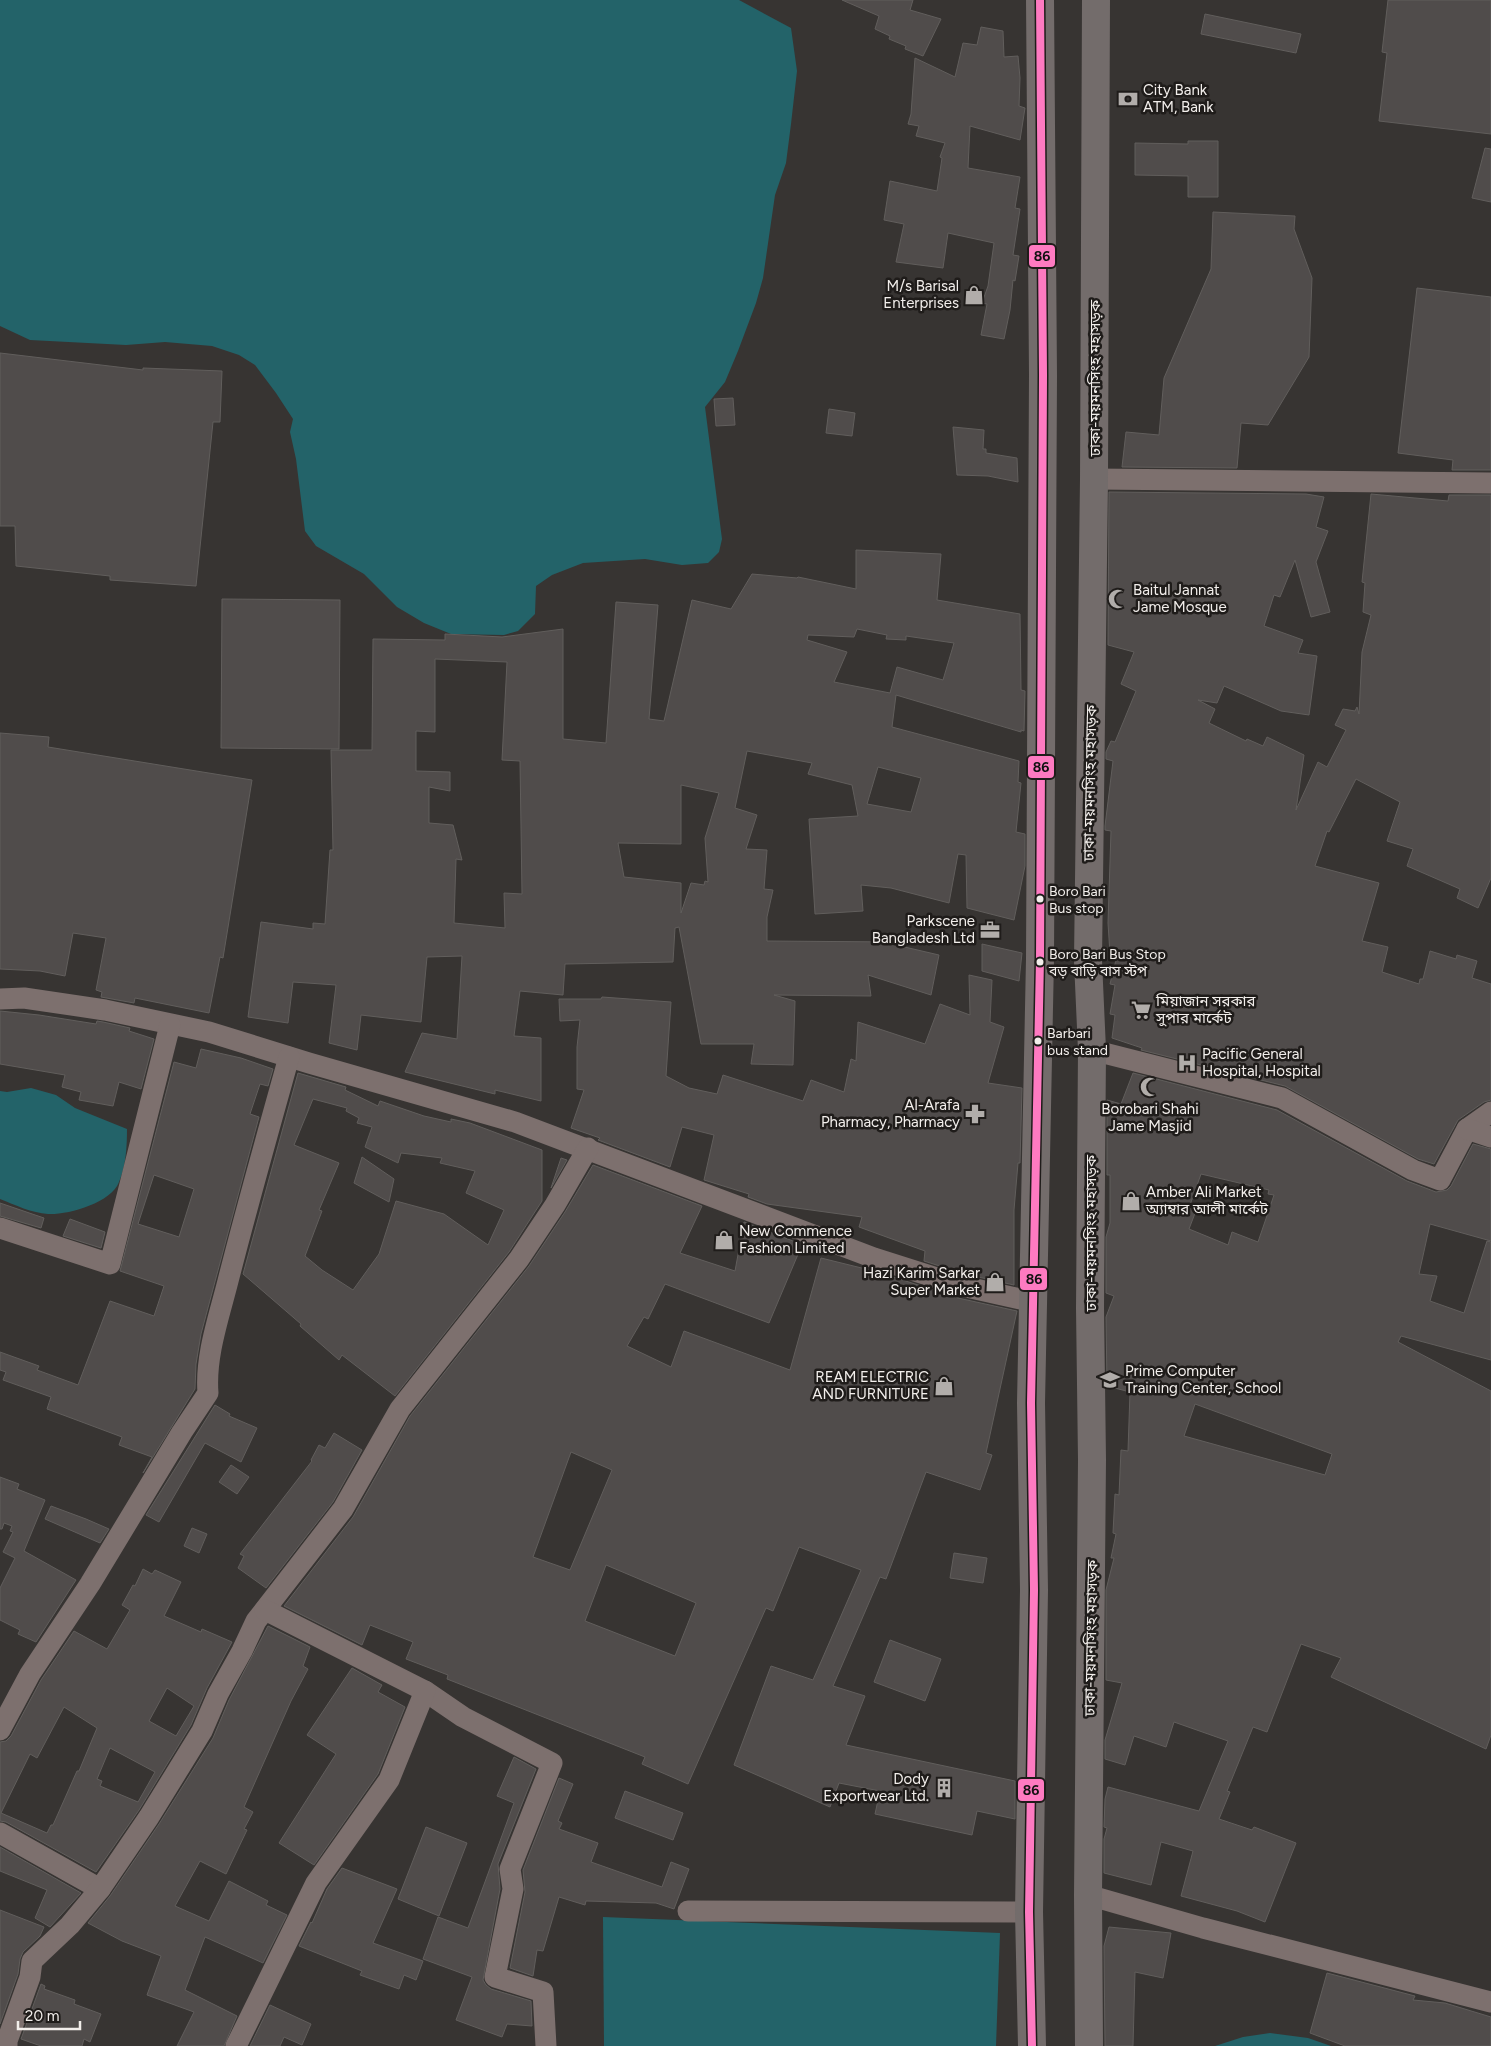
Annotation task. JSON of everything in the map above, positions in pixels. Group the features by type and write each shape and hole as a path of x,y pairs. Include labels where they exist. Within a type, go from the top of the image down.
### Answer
{"highway":[{"path":"1032,2046 1029,1912 1034,1590 1031,1403 1040,949 1043,375 1040,0"},
{"name":"ঢাকা-ময়মনসিংহ মহাসড়ক","path":"1089,2046 1092,1050 1088,961 1094,479 1096,0"}],"street":[{"path":"1094,479 1491,483"},
{"path":"0,999 24,998 96,1009 209,1032 515,1122 588,1148 874,1258 962,1286 1034,1302"},
{"path":"0,1228 110,1264 170,1025"},
{"path":"1092,1050 1282,1098 1413,1170 1440,1180 1467,1129 1491,1112"},
{"path":"0,1730 30,1674 90,1584 172,1448 208,1393 207,1375 216,1331 248,1203 289,1057"},
{"path":"1467,1129 1491,1137"},
{"path":"7,2046 7,2041 30,1977 32,1961 70,1925 100,1889 149,1816 202,1731 218,1694 256,1621 342,1509 400,1409 519,1259 555,1205 588,1148"},
{"path":"265,1610 424,1691 463,1717 552,1763 510,1869 513,1889 495,1977 543,1992 546,2046"},
{"path":"236,2046 316,1883 389,1780 424,1691"},
{"path":"0,1833 100,1889"},
{"path":"1088,1895 1491,2002"},
{"path":"688,1911 1029,1912"}],"water":[{"path":"0,0 739,0 791,28 797,71 786,163 775,195 763,278 756,303 725,382 705,407 722,539 719,552 708,563 682,565 645,559 583,563 552,575 536,586 535,614 518,631 504,635 451,634 424,623 397,607 364,574 316,546 305,531 296,459 290,432 293,419 255,365 239,355 212,346 165,342 126,345 30,340 0,326"},
{"path":"31,1088 56,1095 75,1108 127,1129 126,1156 119,1182 107,1196 98,1202 77,1210 48,1214 36,1212 0,1199 0,1091 7,1092"},
{"path":"603,1917 1000,1933 996,2046 604,2046"},
{"path":"1270,2033 1308,2038 1331,2046 1215,2046 1243,2037"}],"building":[{"path":"842,0 913,0 910,10 941,19 923,56 905,49 906,46 889,39 890,36 875,29 879,16"},
{"path":"1388,0 1491,0 1491,134 1379,121 1387,53 1382,52"},
{"path":"1205,14 1301,34 1296,53 1201,34"},
{"path":"981,27 1003,31 1004,57 1018,56 1020,78 1019,106 1025,108 1020,140 970,126 968,168 1020,177 1015,208 1020,209 1013,255 1019,256 1015,281 1013,280 1010,310 1004,339 981,335 987,304 982,303 988,286 994,243 948,233 943,268 896,262 904,224 884,220 890,181 937,191 942,158 940,157 945,143 916,136 919,126 908,124 911,114 915,58 955,77 963,43 977,45"},
{"path":"1188,141 1218,141 1218,197 1188,197 1188,176 1135,175 1135,143 1188,144"},
{"path":"1485,148 1491,149 1491,202 1472,198"},
{"path":"1213,212 1295,216 1294,229 1312,278 1309,357 1268,425 1241,423 1237,468 1122,467 1126,432 1159,435 1164,378 1211,269"},
{"path":"1417,288 1491,297 1491,470 1452,470 1453,460 1398,453"},
{"path":"0,353 143,370 143,368 222,371 220,422 213,422 196,586 110,580 110,576 16,566 15,526 0,526"},
{"path":"733,398 735,425 716,426 714,399"},
{"path":"829,409 855,413 852,436 826,433"},
{"path":"953,427 984,430 983,449 986,449 986,453 1017,458 1018,482 988,476 957,475"},
{"path":"1109,492 1306,494 1324,497 1316,527 1328,531 1316,562 1330,612 1311,617 1295,560 1280,597 1274,595 1264,626 1303,640 1298,653 1317,656 1309,715 1281,711 1224,686 1217,703 1198,700 1215,709 1209,723 1246,741 1247,739 1263,746 1267,737 1304,755 1296,810 1318,762 1327,767 1346,730 1335,725 1343,709 1355,711 1357,707 1359,714 1362,652 1371,615 1363,612 1365,583 1362,582 1371,494 1448,501 1449,495 1491,495 1491,878 1478,908 1457,898 1460,889 1407,866 1413,849 1387,841 1400,802 1356,779 1329,832 1327,831 1315,866 1379,883 1362,941 1388,947 1382,972 1419,984 1420,979 1423,979 1430,951 1456,959 1457,955 1477,961 1472,978 1491,984 1491,1100 1484,1102 1458,1120 1434,1164 1418,1159 1285,1086 1141,1050 1142,1048 1112,1038 1115,1015 1110,1014 1115,985 1110,984 1117,956 1110,954 1108,923 1111,831 1105,830 1105,826 1113,761 1106,759 1106,752 1111,741 1115,742 1136,691 1121,684 1134,652 1108,645"},
{"path":"856,550 941,554 937,600 1020,614 1021,690 1025,691 1024,731 1021,730 1021,732 896,695 892,727 1019,761 1018,782 1021,783 1016,832 1025,834 1025,866 1014,920 967,908 966,855 958,854 949,903 891,888 861,885 863,911 815,914 809,819 858,816 852,785 808,774 812,763 747,751 735,808 757,815 746,849 767,850 764,889 773,890 767,917 767,941 896,942 896,945 939,955 931,995 868,975 871,996 774,995 795,1001 793,1065 751,1064 754,1044 701,1044 679,927 675,928 673,962 565,964 563,995 520,991 514,1036 541,1038 541,1101 495,1090 495,1094 405,1072 422,1033 457,1039 462,956 427,957 421,1022 361,1015 357,1050 329,1043 336,985 293,982 288,1023 248,1017 261,922 313,929 313,923 325,924 330,850 333,850 331,750 372,750 373,639 445,640 445,634 502,637 563,629 563,739 606,743 616,602 658,605 649,719 664,721 692,600 731,609 752,574 798,577 856,589","holes":["857,629 887,635 886,639 906,640 906,636 954,643 943,680 897,667 890,693 834,682 847,652 807,640 808,635 854,637","435,659 507,662 502,760 520,761 522,894 504,893 505,928 454,923 456,859 462,860 453,825 429,823 429,787 450,791 450,772 416,771 416,731 435,732","878,767 921,778 911,812 867,804","681,785 719,793 705,838 708,882 705,881 704,885 691,883 681,913 681,883 624,877 618,843 681,844"]},
{"path":"222,599 340,600 339,749 221,748"},
{"path":"0,733 49,737 48,747 252,780 223,958 220,957 209,1013 135,998 134,1003 101,997 102,992 96,990 106,938 73,933 65,976 40,971 0,969"},
{"path":"982,944 1022,953 1019,981 982,971"},
{"path":"969,975 992,980 990,1022 1004,1027 988,1083 1022,1088 1020,1163 1018,1163 1014,1210 1014,1285 965,1274 924,1261 925,1251 859,1227 862,1217 767,1204 748,1197 749,1194 704,1180 714,1135 682,1127 670,1167 571,1128 584,1090 577,1089 577,1047 580,1020 560,1021 559,999 601,999 602,997 671,1002 666,1076 689,1088 717,1094 723,1075 803,1101 811,1080 844,1092 851,1059 856,1061 858,1022 925,1044 940,1004 970,1015"},
{"path":"0,1011 96,1024 97,1021 103,1022 130,1028 129,1031 154,1039 141,1089 119,1082 113,1106 79,1100 81,1092 62,1087 65,1075 0,1064"},
{"path":"201,1049 241,1058 273,1069 268,1086 260,1084 250,1114 259,1117 201,1334 196,1364 195,1389 143,1473 152,1457 119,1445 122,1437 47,1409 51,1397 3,1380 6,1372 0,1370 0,1352 39,1366 37,1370 78,1385 110,1301 154,1316 164,1286 120,1271 174,1062 196,1068","holes":["154,1175 194,1189 179,1237 138,1224"]},
{"path":"298,1073 346,1087 345,1090 378,1106 380,1101 424,1116 451,1122 451,1119 470,1123 542,1150 542,1201 509,1252 395,1396 342,1355 339,1360 243,1274","holes":["313,1099 347,1108 346,1111 359,1118 357,1123 372,1127 365,1147 398,1163 401,1153 442,1158 440,1163 475,1171 466,1193 504,1210 488,1245 444,1214 396,1201 379,1254 353,1290 322,1270 305,1256 322,1211 319,1210 339,1163 294,1145"]},
{"path":"1133,1073 1277,1110 1407,1181 1436,1192 1447,1190 1451,1186 1473,1144 1491,1149 1491,1241 1430,1224 1419,1274 1437,1276 1430,1301 1464,1313 1487,1241 1491,1242 1491,1360 1401,1336 1398,1342 1491,1391 1491,1735 1486,1749 1331,1677 1341,1658 1301,1644 1267,1732 1253,1727 1227,1791 1230,1792 1219,1819 1252,1830 1254,1827 1296,1843 1265,1922 1237,1911 1181,1896 1193,1851 1161,1842 1151,1885 1104,1873 1104,1839 1107,1828 1104,1827 1105,1799 1108,1787 1199,1811 1228,1741 1174,1722 1166,1747 1134,1736 1125,1765 1105,1759 1105,1740 1122,1683 1106,1680 1106,1590 1114,1558 1111,1558 1116,1534 1113,1533 1115,1494 1119,1495 1121,1450 1128,1451 1130,1392 1107,1386 1106,1317 1114,1296 1106,1293 1106,1237 1110,1223 1110,1175 1107,1175 1107,1100 1121,1104","holes":["1201,1174 1269,1190 1268,1194 1274,1195 1258,1242 1232,1232 1228,1245 1189,1229 1197,1208 1190,1205","1195,1404 1332,1454 1325,1475 1184,1436"]},
{"path":"362,1157 394,1179 389,1202 354,1183"},
{"path":"561,1158 567,1160 551,1188"},
{"path":"593,1165 702,1206 680,1253 735,1271 744,1222 798,1243 795,1251 799,1252 769,1323 665,1284 648,1319 644,1317 627,1346 671,1367 684,1331 790,1370 821,1258 878,1272 958,1298 1017,1311 986,1453 992,1455 980,1490 926,1472 886,1579 880,1577 833,1686 865,1696 846,1745 1015,1781 1015,1819 977,1811 972,1835 875,1814 880,1791 839,1783 830,1807 734,1765 771,1666 813,1680 861,1570 799,1547 773,1611 766,1608 688,1784 642,1764 645,1757 447,1679 448,1675 406,1659 413,1642 370,1625 362,1645 284,1606 353,1517 410,1416 529,1266 565,1212","holes":["571,1452 612,1470 570,1570 533,1557","606,1565 696,1603 675,1656 585,1621"]},
{"path":"0,1203 44,1218 41,1228 0,1216"},
{"path":"70,1219 105,1232 101,1248 63,1236"},
{"path":"215,1405 230,1414 229,1416 257,1428 241,1462 205,1443 159,1522 146,1515"},
{"path":"334,1433 362,1450 333,1502 266,1588 238,1568 244,1556 240,1554 312,1461 319,1445 325,1448"},
{"path":"231,1465 249,1477 237,1494 219,1482"},
{"path":"0,1477 19,1484 17,1489 45,1500 24,1551 76,1580 36,1642 18,1634 20,1630 0,1620 0,1588 15,1558 3,1552 13,1532 10,1531 12,1526 4,1523 2,1529 0,1529"},
{"path":"51,1506 109,1529 100,1543 45,1519"},
{"path":"192,1528 207,1534 199,1553 184,1546"},
{"path":"954,1553 987,1558 983,1583 950,1578"},
{"path":"143,1569 152,1574 155,1570 181,1582 164,1616 201,1632 202,1629 232,1642 207,1688 191,1725 139,1810 96,1872 6,1822 0,1821 0,1742 6,1741 11,1736 41,1680 74,1631 107,1649 130,1610 122,1605 133,1585 135,1586","holes":["167,1688 194,1706 176,1736 149,1721","64,1707 97,1728 79,1771 77,1771 53,1825 51,1825 47,1833 1,1813 30,1754 37,1758","110,1748 155,1772 138,1802 100,1786 102,1781 97,1779"]},
{"path":"268,1626 310,1647 303,1666 308,1669 291,1701 244,1807 253,1812 244,1829 247,1830 226,1874 200,1861 175,1906 209,1921 229,1881 268,1901 266,1905 287,1915 263,1963 205,1937 185,1990 237,2016 224,2046 177,2046 194,2012 147,1995 161,1956 122,1941 88,1923 110,1896 159,1824 213,1738 229,1700"},
{"path":"890,1640 941,1659 925,1701 874,1682"},
{"path":"352,1668 382,1685 378,1692 405,1707 378,1774 314,1865 279,1843 336,1754 307,1735"},
{"path":"514,1757 536,1769 498,1864 500,1889 483,1980 491,1989 531,2001 532,2026 507,2024 502,2037 456,2020 472,1977 423,1959 438,1917 468,1928 514,1803 497,1796"},
{"path":"559,1778 573,1784 558,1821 562,1823 559,1829 598,1843 591,1862 662,1887 671,1862 689,1869 674,1909 656,1903 586,1901 585,1905 559,1897 543,1951 537,1950 533,1976 510,1968 525,1892 523,1870"},
{"path":"625,1791 683,1813 673,1840 615,1818"},
{"path":"426,1827 467,1843 439,1916 398,1899"},
{"path":"0,1847 81,1893 50,1927 35,1918 47,1890 0,1871"},
{"path":"342,1868 397,1889 373,1943 423,1961 416,1980 404,1975 399,1989 360,1975 362,1971 299,1946 312,1923 327,1889"},
{"path":"0,1910 44,1927 40,1936 23,1952 18,1974 0,2024"},
{"path":"1109,1927 1171,1933 1163,1978 1135,1972 1133,2046 1105,2046 1104,1946"},
{"path":"1327,1973 1415,1996 1413,2000 1445,2003 1491,2017 1491,2046 1345,2046 1310,2033"},
{"path":"41,1984 45,1986 44,1989 75,2000 74,2004 101,2014 90,2042 84,2039 82,2046 41,2046 21,2039"},
{"path":"270,2005 311,2024 302,2045 284,2037 280,2046 250,2046"}],"transit line":[{"name":"86","path":"1032,2046 1029,1912 1034,1590 1031,1403 1040,959 1043,375 1040,0"}],"place":[{"name":"City Bank ATM, Bank","path":"1128,99"},
{"name":"M/s Barisal Enterprises","path":"974,295"},
{"name":"Baitul Jannat Jame Mosque","path":"1118,599"},
{"name":"Boro Bari Bus stop","path":"1040,899"},
{"name":"Parkscene Bangladesh Ltd","path":"990,930"},
{"name":"Boro Bari Bus Stop বড় বাড়ি বাস স্টপ","path":"1040,962"},
{"name":"মিয়াজান সরকার সুপার মার্কেট","path":"1141,1010"},
{"name":"Barbari bus stand","path":"1038,1041"},
{"name":"Pacific General Hospital, Hospital","path":"1187,1063"},
{"name":"Borobari Shahi Jame Masjid","path":"1150,1087"},
{"name":"Al-Arafa Pharmacy, Pharmacy","path":"975,1114"},
{"name":"Amber Ali Market অ্যাম্বার আলী মার্কেট","path":"1131,1201"},
{"name":"New Commence Fashion Limited","path":"724,1240"},
{"name":"Hazi Karim Sarkar Super Market","path":"995,1282"},
{"name":"Prime Computer Training Center, School","path":"1110,1380"},
{"name":"REAM ELECTRIC AND FURNITURE","path":"944,1386"},
{"name":"Dody Exportwear Ltd.","path":"944,1788"}]}
